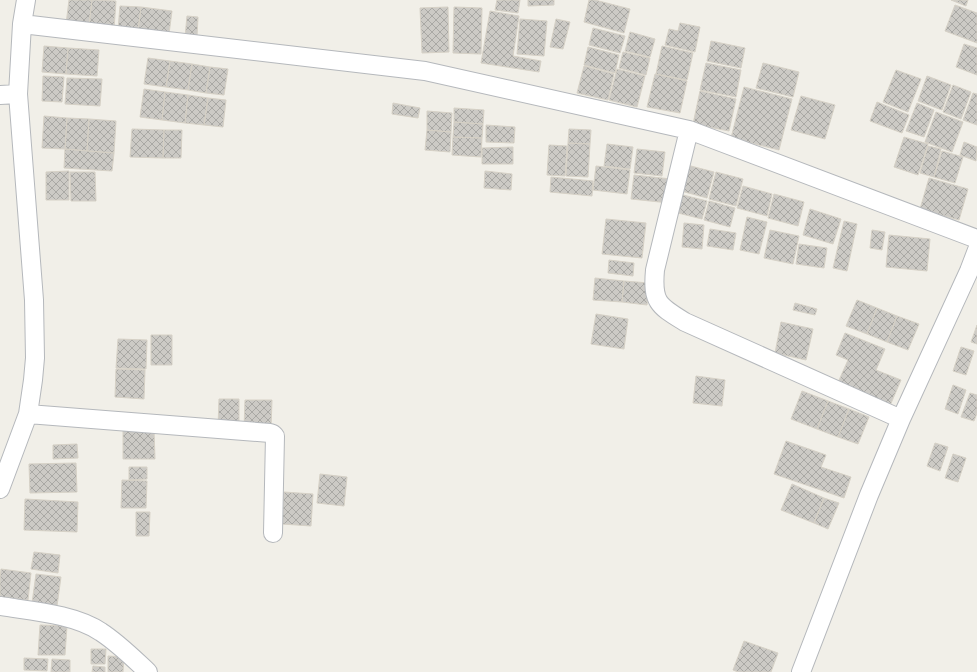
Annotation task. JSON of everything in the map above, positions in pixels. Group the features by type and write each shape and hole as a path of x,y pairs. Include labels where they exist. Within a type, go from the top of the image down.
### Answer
{"street":[{"path":"0,489 28,414 34,380 34,300 18,94 22,24 26,0"},
{"path":"22,24 425,71 689,130 977,239"},
{"path":"0,95 18,94"},
{"path":"689,130 655,270 655,293 660,304 666,310 685,322 901,419"},
{"path":"801,672 869,495 901,419 969,271 977,250"},
{"path":"28,414 273,434 275,436 273,533"},
{"path":"0,606 62,616 84,623 100,631 120,646 148,672"}],"building":[{"path":"69,0 92,0 89,26 66,24"},
{"path":"92,0 116,1 114,29 89,26"},
{"path":"497,0 520,0 518,13 495,10"},
{"path":"528,0 554,0 554,5 528,6"},
{"path":"589,0 595,0 630,9 624,33 584,22"},
{"path":"951,0 968,0 966,6"},
{"path":"955,5 977,13 977,43 945,31"},
{"path":"120,6 141,7 138,31 118,29"},
{"path":"141,7 172,11 169,34 138,31"},
{"path":"448,7 449,52 422,53 420,8"},
{"path":"454,7 482,8 481,54 453,53"},
{"path":"490,11 519,16 513,56 541,61 539,72 481,63"},
{"path":"187,16 198,17 197,37 185,37"},
{"path":"520,19 547,21 544,56 517,54"},
{"path":"556,19 570,22 563,49 550,47"},
{"path":"680,23 700,27 695,52 665,45 669,29 678,31"},
{"path":"593,28 625,36 620,53 589,45"},
{"path":"630,32 655,39 650,57 625,51"},
{"path":"711,41 745,48 741,68 707,61"},
{"path":"964,44 977,48 977,75 956,67"},
{"path":"44,46 68,48 66,74 42,72"},
{"path":"662,46 693,53 687,80 656,74"},
{"path":"588,47 619,55 615,73 584,65"},
{"path":"68,48 99,50 97,76 66,74"},
{"path":"623,52 650,58 646,75 619,68"},
{"path":"148,58 170,61 166,87 144,84"},
{"path":"170,61 192,64 188,90 166,87"},
{"path":"706,63 741,70 736,97 700,90"},
{"path":"763,63 799,72 793,97 756,88"},
{"path":"192,64 210,67 206,93 188,90"},
{"path":"584,66 614,74 608,100 577,93"},
{"path":"210,67 228,69 224,95 206,93"},
{"path":"617,69 645,76 637,107 609,100"},
{"path":"896,70 921,79 908,112 883,102"},
{"path":"655,74 687,81 680,113 647,107"},
{"path":"43,76 64,77 62,102 42,101"},
{"path":"927,76 951,85 942,110 918,101"},
{"path":"67,78 102,79 100,106 65,104"},
{"path":"953,85 971,92 961,119 943,112"},
{"path":"744,87 792,99 779,150 731,138"},
{"path":"144,89 165,92 162,120 140,117"},
{"path":"700,91 736,99 729,131 693,124"},
{"path":"165,92 188,95 185,123 162,120"},
{"path":"973,93 977,94 977,125 963,120"},
{"path":"188,95 208,98 204,125 185,123"},
{"path":"801,96 835,105 825,139 791,130"},
{"path":"208,98 226,100 223,127 204,125"},
{"path":"877,102 909,115 902,133 870,121"},
{"path":"393,103 420,108 418,118 392,114"},
{"path":"917,103 934,110 924,137 906,131"},
{"path":"454,108 484,110 483,124 454,122"},
{"path":"427,111 452,113 451,132 427,130"},
{"path":"936,112 963,122 952,152 925,142"},
{"path":"44,116 67,118 65,149 42,148"},
{"path":"67,118 89,119 87,151 65,149"},
{"path":"89,119 116,121 114,153 87,151"},
{"path":"454,122 483,124 482,138 453,137"},
{"path":"486,125 515,127 514,143 486,142"},
{"path":"132,129 164,130 163,158 130,157"},
{"path":"569,129 591,130 590,144 568,143"},
{"path":"164,130 182,130 181,158 163,158"},
{"path":"427,130 451,132 450,152 425,150"},
{"path":"453,137 482,138 481,157 452,155"},
{"path":"904,137 928,144 918,175 894,167"},
{"path":"964,142 977,147 976,161 960,155"},
{"path":"568,143 590,144 588,177 566,176"},
{"path":"607,144 633,147 630,169 604,166"},
{"path":"549,145 567,146 565,176 547,175"},
{"path":"928,146 941,149 934,177 920,173"},
{"path":"513,147 513,164 482,164 482,148"},
{"path":"65,149 114,153 112,171 64,168"},
{"path":"637,149 665,152 662,176 634,173"},
{"path":"942,151 963,157 955,183 934,177"},
{"path":"687,165 714,172 707,198 681,191"},
{"path":"596,166 630,170 627,194 593,190"},
{"path":"69,171 69,200 46,200 46,172"},
{"path":"485,171 512,174 511,190 484,188"},
{"path":"70,172 95,172 96,201 71,201"},
{"path":"716,172 743,179 736,206 709,199"},
{"path":"634,175 671,179 669,203 631,199"},
{"path":"551,177 593,181 592,196 550,192"},
{"path":"929,178 968,189 959,220 920,209"},
{"path":"743,186 772,194 767,216 737,208"},
{"path":"679,194 707,201 702,219 674,212"},
{"path":"774,194 804,202 798,226 768,218"},
{"path":"709,201 735,208 730,227 704,220"},
{"path":"810,209 841,219 833,244 803,235"},
{"path":"747,217 767,222 759,254 740,250"},
{"path":"606,219 646,223 642,258 602,254"},
{"path":"844,221 857,224 847,271 833,268"},
{"path":"684,223 704,225 702,249 682,247"},
{"path":"710,229 736,233 733,250 707,246"},
{"path":"770,230 799,236 793,264 764,258"},
{"path":"872,230 885,232 882,250 870,248"},
{"path":"889,235 930,239 927,271 886,267"},
{"path":"799,244 827,248 824,268 796,264"},
{"path":"609,260 634,263 633,276 608,273"},
{"path":"595,278 624,281 622,302 593,300"},
{"path":"624,281 649,283 647,305 622,302"},
{"path":"857,300 877,308 867,334 846,326"},
{"path":"795,303 817,309 815,315 793,310"},
{"path":"877,308 897,316 887,342 867,334"},
{"path":"596,314 628,319 624,349 591,344"},
{"path":"897,316 919,324 908,350 887,342"},
{"path":"781,322 813,329 806,360 775,353"},
{"path":"977,325 977,344 971,342"},
{"path":"845,333 885,349 876,370 901,380 889,408 836,387 848,360 836,355"},
{"path":"151,335 172,335 172,365 151,365"},
{"path":"118,339 147,340 146,369 116,368"},
{"path":"961,347 974,351 966,375 953,371"},
{"path":"116,369 145,370 144,399 115,397"},
{"path":"696,376 725,380 722,406 693,403"},
{"path":"953,385 966,390 958,414 945,409"},
{"path":"802,391 828,401 817,429 791,419"},
{"path":"970,393 977,395 977,413 974,421 961,417"},
{"path":"219,399 239,399 239,428 218,427"},
{"path":"245,400 272,400 271,429 244,428"},
{"path":"828,401 849,409 838,437 817,429"},
{"path":"849,409 869,417 858,444 838,437"},
{"path":"123,430 154,430 155,459 123,459"},
{"path":"786,441 826,455 821,467 851,477 844,498 774,474"},
{"path":"935,443 948,447 940,471 927,466"},
{"path":"77,444 78,458 53,459 53,445"},
{"path":"953,454 966,458 958,482 945,478"},
{"path":"76,463 77,492 30,493 29,464"},
{"path":"129,467 147,467 147,479 129,480"},
{"path":"320,474 347,477 344,506 317,503"},
{"path":"122,480 147,481 146,508 121,508"},
{"path":"792,484 824,498 814,523 781,510"},
{"path":"284,492 313,494 311,526 282,524"},
{"path":"824,498 839,503 828,529 814,523"},
{"path":"25,499 78,502 77,532 24,530"},
{"path":"136,512 150,512 149,536 136,536"},
{"path":"34,552 60,555 58,573 31,569"},
{"path":"1,569 31,573 28,600 0,597"},
{"path":"36,574 61,577 57,606 32,603"},
{"path":"40,625 67,626 65,655 38,655"},
{"path":"744,641 778,653 771,672 738,672 733,670"},
{"path":"91,649 106,649 105,664 91,664"},
{"path":"108,656 124,657 123,672 108,672"},
{"path":"24,658 48,659 47,671 24,670"},
{"path":"52,659 70,660 70,672 51,672"},
{"path":"93,666 105,667 105,672 92,672"}]}
